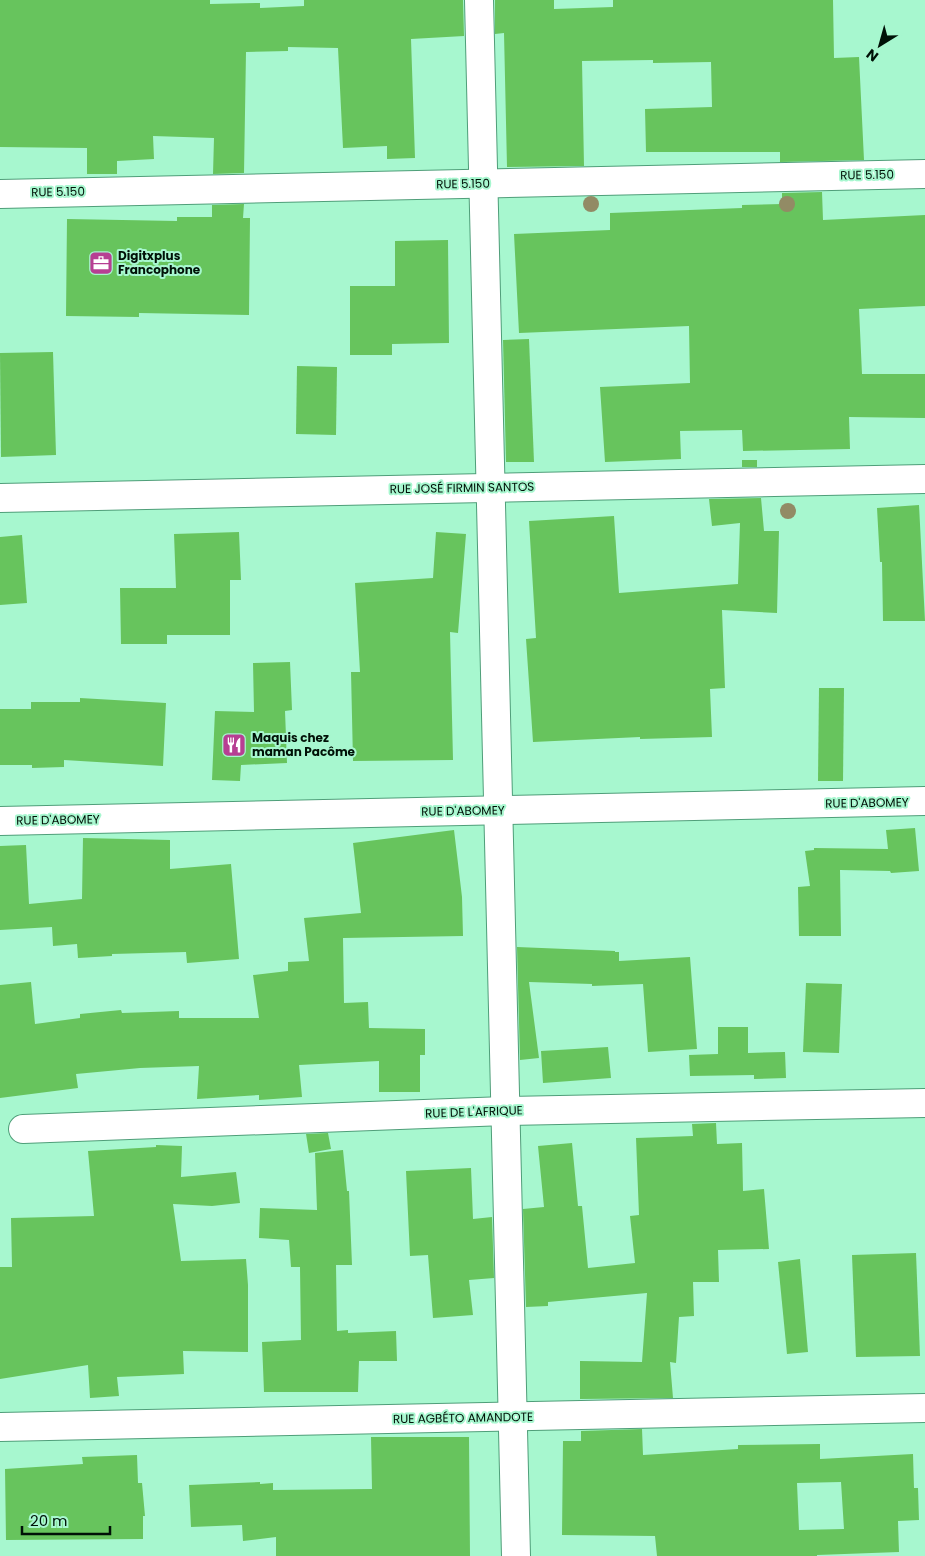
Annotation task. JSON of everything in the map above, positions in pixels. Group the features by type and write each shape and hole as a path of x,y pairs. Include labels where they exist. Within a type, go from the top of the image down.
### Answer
{"street":[{"path":"479,0 516,1556"},
{"name":"RUE 5.150","path":"0,194 925,174"},
{"name":"RUE JOSÉ FIRMIN SANTOS","path":"0,498 925,479"},
{"name":"RUE D'ABOMEY","path":"0,821 925,801"},
{"name":"RUE DE L'AFRIQUE","path":"23,1129 505,1111 925,1102"},
{"name":"RUE AGBÉTO AMANDOTE","path":"0,1427 925,1408"}],"building":[{"path":"0,0 210,0 210,4 260,3 260,8 304,6 304,0 463,0 464,36 411,39 415,158 387,159 387,146 343,148 338,48 288,47 288,51 246,52 244,173 213,174 214,138 153,136 154,159 117,161 117,174 87,174 87,148 0,147"},
{"path":"495,0 554,0 554,9 613,7 613,0 833,0 834,58 859,57 864,160 780,162 780,152 646,152 645,109 712,107 711,62 653,63 653,60 582,61 584,166 507,167 504,33 495,34"},
{"path":"822,192 823,220 925,215 925,306 859,309 862,374 925,374 925,418 849,417 850,449 743,451 742,430 680,431 681,459 605,462 600,387 690,383 689,326 519,333 514,234 610,230 610,213 742,208 742,205 782,204 782,193"},
{"path":"244,204 243,218 250,218 249,315 139,313 139,317 66,316 67,219 177,221 177,217 212,217 212,205"},
{"path":"448,240 449,343 392,344 392,355 350,355 350,286 395,286 395,241"},
{"path":"529,339 534,462 506,462 503,340"},
{"path":"53,352 56,455 1,457 0,353"},
{"path":"297,366 337,367 336,435 296,434"},
{"path":"742,460 757,460 757,467 742,467"},
{"path":"761,498 764,531 779,531 777,613 722,610 725,688 710,689 712,737 640,739 640,737 533,742 526,639 536,638 529,521 614,516 619,593 738,584 740,523 712,526 709,499"},
{"path":"919,505 925,621 883,621 882,562 880,562 877,508"},
{"path":"239,532 241,580 230,580 230,635 167,635 167,644 121,644 120,588 176,588 174,534"},
{"path":"436,532 466,534 458,633 450,632 453,760 353,761 351,672 360,672 355,583 433,578"},
{"path":"22,535 27,603 0,605 0,537"},
{"path":"290,662 292,710 285,711 287,763 241,765 240,781 212,780 215,711 254,712 253,663"},
{"path":"819,688 844,688 843,781 818,781"},
{"path":"80,698 166,703 163,766 64,760 64,767 32,768 32,765 0,765 0,709 31,709 31,702 80,702"},
{"path":"915,828 919,871 891,873 890,871 840,870 841,936 799,936 798,887 810,886 805,851 814,850 814,848 888,849 886,830"},
{"path":"454,830 462,897 463,936 343,938 344,1003 368,1002 369,1028 425,1029 425,1055 420,1055 420,1092 379,1092 379,1061 299,1065 302,1097 259,1100 259,1095 197,1099 199,1066 140,1068 76,1074 78,1088 0,1098 0,985 31,982 35,1024 80,1018 80,1014 121,1010 122,1013 179,1011 179,1018 259,1018 253,975 288,971 288,962 309,961 304,918 361,913 353,843"},
{"path":"83,838 170,840 170,869 231,864 239,959 187,963 186,952 112,954 112,956 78,958 77,944 53,946 52,927 0,930 0,846 26,845 29,904 82,899"},
{"path":"517,947 615,951 619,952 619,961 690,957 697,1049 648,1052 643,984 592,986 592,984 529,982 539,1058 520,1060"},
{"path":"806,983 842,984 839,1053 803,1052"},
{"path":"718,1027 748,1027 748,1053 785,1052 786,1078 754,1079 754,1075 690,1076 689,1055 718,1054"},
{"path":"608,1047 611,1078 543,1083 541,1051"},
{"path":"716,1123 717,1144 742,1143 743,1191 764,1189 769,1249 718,1250 719,1282 693,1282 694,1316 679,1317 676,1363 670,1362 673,1398 580,1399 580,1361 642,1362 647,1293 548,1302 548,1306 526,1307 523,1209 544,1207 538,1146 572,1143 578,1206 582,1206 588,1268 635,1263 630,1216 639,1215 636,1138 693,1136 692,1124"},
{"path":"328,1133 331,1149 309,1153 306,1134"},
{"path":"156,1145 182,1146 181,1177 236,1172 240,1203 212,1206 173,1204 181,1261 246,1259 248,1352 183,1351 184,1374 117,1377 119,1396 90,1398 88,1365 0,1379 0,1267 12,1267 11,1218 94,1216 88,1151 156,1147"},
{"path":"343,1150 347,1191 349,1191 352,1265 336,1265 337,1331 348,1330 348,1333 396,1331 397,1361 359,1361 358,1392 264,1392 262,1342 301,1340 300,1267 291,1267 289,1240 259,1238 260,1208 317,1210 315,1153"},
{"path":"471,1168 473,1219 492,1217 494,1278 469,1280 473,1315 433,1318 428,1255 410,1256 406,1171"},
{"path":"916,1253 920,1356 856,1357 852,1255"},
{"path":"800,1259 808,1352 787,1354 778,1262"},
{"path":"642,1429 643,1455 738,1449 738,1445 820,1444 820,1459 913,1454 914,1488 918,1488 919,1520 898,1521 899,1552 817,1556 657,1556 655,1536 562,1535 563,1441 581,1441 581,1431","holes":["841,1482 844,1529 799,1530 797,1483"]},
{"path":"371,1437 469,1437 470,1556 276,1556 276,1537 243,1541 242,1525 191,1527 189,1485 260,1482 260,1484 273,1483 273,1490 372,1489"},
{"path":"137,1455 138,1483 142,1483 145,1516 143,1516 143,1539 6,1540 5,1469 83,1464 82,1457"}],"place":[{"name":"Digitxplus Francophone","path":"101,263"},
{"name":"Maquis chez maman Pacôme","path":"234,745"}]}
